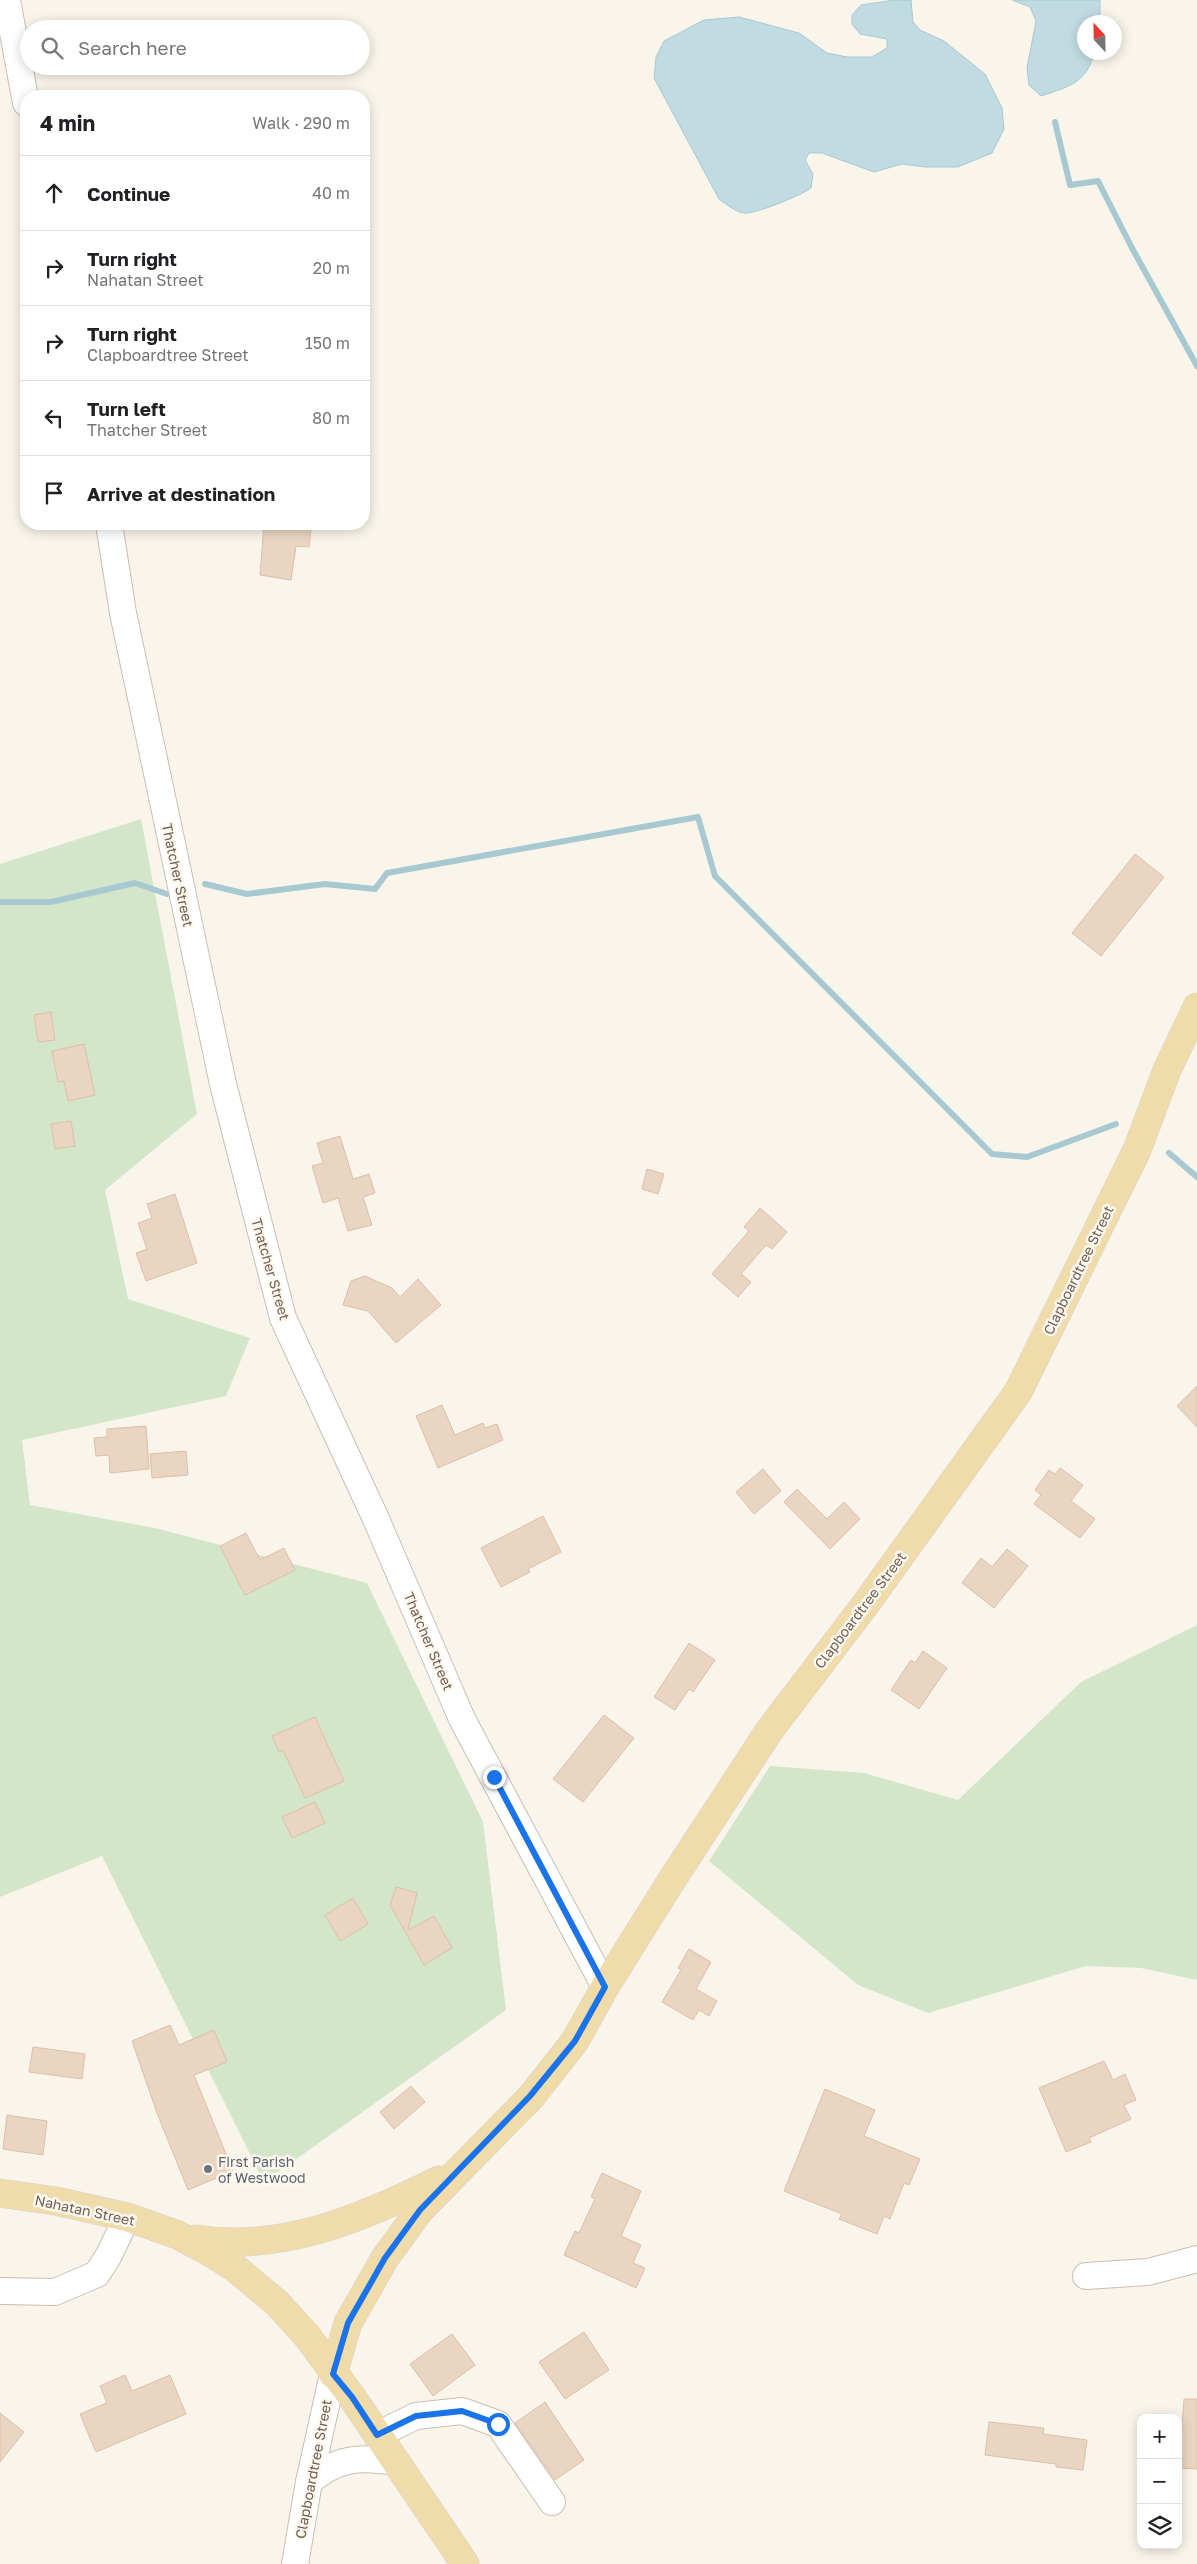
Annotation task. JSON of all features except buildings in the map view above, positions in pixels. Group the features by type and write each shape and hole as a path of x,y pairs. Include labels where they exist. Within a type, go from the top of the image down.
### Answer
{"main road":[{"name":"Clapboardtree Street","path":"333,2374 348,2323 385,2258 420,2210 542,2083 575,2041 605,1987 769,1731 864,1605 1018,1392 1137,1150 1167,1070 1197,1006"},
{"name":"Clapboardtree Street","path":"178,2235 220,2243 247,2243 342,2224 400,2200 456,2171"},
{"name":"Nahatan Street","path":"0,2193 56,2201 128,2217 178,2235 234,2268 277,2303 307,2336 333,2374 352,2397 466,2564"}],"street":[{"path":"7,0 20,70"},
{"path":"21,75 24,90"},
{"name":"Thatcher Street","path":"111,530 123,613 223,1084 283,1318 376,1518 462,1719 605,1987"},
{"path":"0,2291 55,2292 97,2274 109,2256 128,2217"},
{"path":"1086,2276 1148,2272 1197,2259"},
{"name":"Clapboardtree Street","path":"295,2564 309,2482 333,2374"},
{"path":"377,2435 416,2416 462,2411 498,2424 552,2502"},
{"path":"309,2482 324,2468 345,2460 395,2462"}],"green space":[{"path":"141,819 197,1114 105,1190 128,1299 250,1338 226,1396 22,1440 30,1505 155,1528 367,1583 483,1822 506,2010 264,2182 102,1856 0,1897 0,864"},
{"path":"1197,1625 1197,1980 1141,1968 1086,1966 928,2013 858,1985 709,1861 770,1766 864,1773 958,1800 1081,1682"}],"water":[{"path":"895,0 911,0 913,22 920,30 944,41 985,74 1002,108 1004,129 992,153 958,167 925,167 902,164 874,172 822,153 809,153 805,160 813,174 811,188 798,195 748,213 737,211 719,199 654,78 656,57 664,41 704,20 739,17 799,33 827,53 847,57 872,57 887,48 887,39 860,34 852,24 852,15 861,5"},
{"path":"1012,0 1100,0 1100,15 1077,15 1077,60 1092,60 1087,71 1068,86 1041,96 1029,85 1027,68 1036,21 1030,7"}],"waterway":[{"path":"1055,122 1070,185 1098,181 1132,248 1197,366"},
{"path":"205,884 247,894 325,884 375,889 387,873 698,817 715,876 992,1154 1027,1157 1116,1124"},
{"path":"0,902 51,902 135,883 167,894"},
{"path":"1169,1153 1197,1177"}],"place":[{"name":"First Parish of Westwood","path":"208,2169"}],"route":[{"path":"494,1777 605,1987 575,2041 530,2096 420,2210 385,2258 348,2323 333,2374 352,2397 377,2435 416,2416 462,2411 498,2424"}]}
